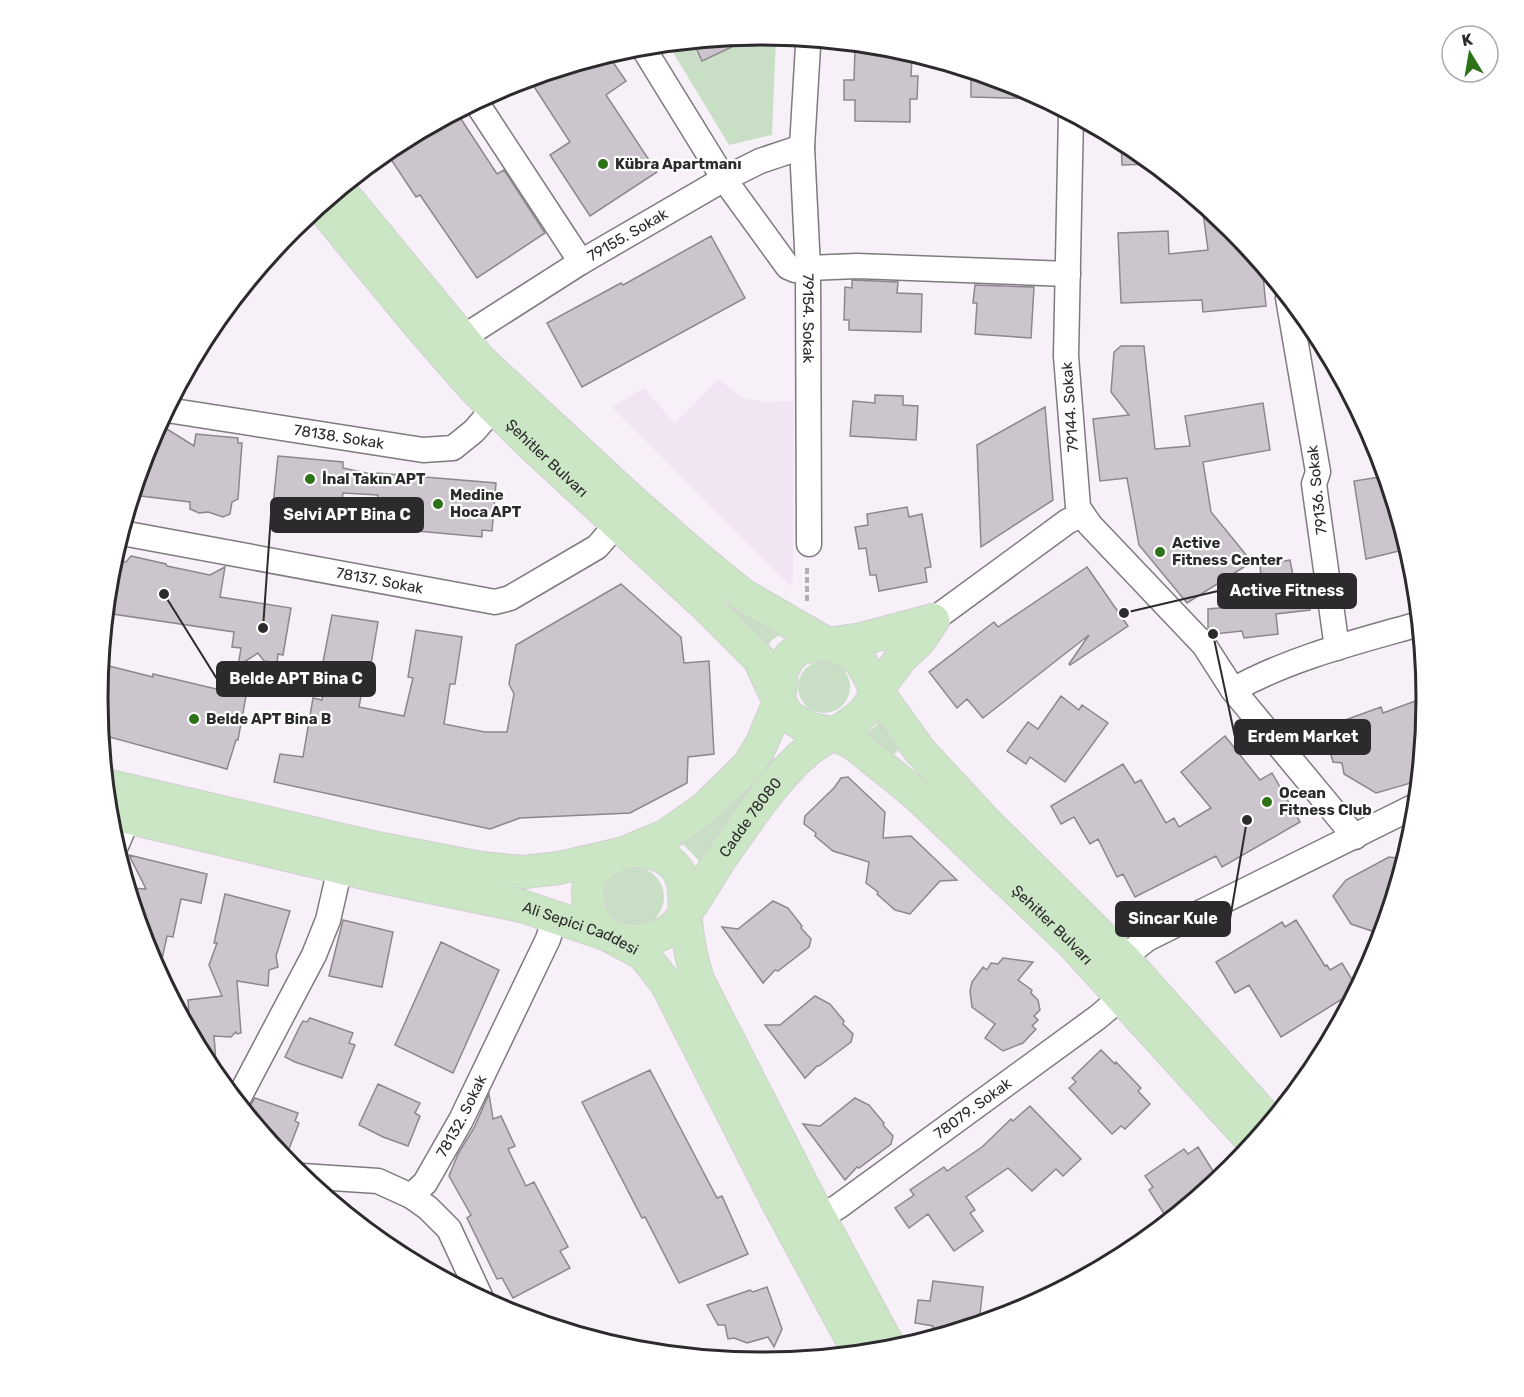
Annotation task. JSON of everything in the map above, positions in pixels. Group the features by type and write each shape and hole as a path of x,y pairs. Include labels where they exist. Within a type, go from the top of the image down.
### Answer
{"main road":[{"name":"Şehitler Bulvarı","path":"345,196 462,339 508,387 700,561 743,596 826,644"},
{"name":"Şehitler Bulvarı","path":"326,212 424,332 494,408 706,606 759,659 779,702"},
{"path":"685,913 669,930 657,936 642,940 626,940 608,935 596,924 591,914 587,899 589,883 594,873 603,864 665,836 704,809 748,765 761,745 779,702 782,669 790,656 800,648 870,637 933,620"},
{"path":"779,702 789,717 800,724 831,734 864,713 900,658 917,643 933,620"},
{"path":"826,644 850,653 861,662 877,690"},
{"name":"Şehitler Bulvarı","path":"877,690 920,751 985,821 1123,958 1264,1115"},
{"name":"Şehitler Bulvarı","path":"831,734 854,744 916,794 1042,913 1123,996 1247,1135"},
{"name":"Cadde 78080","path":"685,913 747,822 787,770 807,751 831,734"},
{"path":"114,787 377,848 481,868 524,872 559,868 624,853 649,851 664,858 676,868 683,883 685,913 695,972 699,982 885,1340"},
{"name":"Ali Sepici Caddesi","path":"119,816 340,868 522,906 608,935 643,954 666,983 850,1345"}],"street":[{"path":"808,46 802,147 808,268 857,266 1068,274"},
{"name":"79154. Sokak","path":"648,56 724,179 788,267 795,270 808,268 808,551"},
{"path":"480,109 581,262"},
{"name":"79144. Sokak","path":"1071,123 1066,356 1078,507 1083,515"},
{"name":"79155. Sokak","path":"462,339 581,262 724,179 760,161 802,147"},
{"name":"79136. Sokak","path":"1291,316 1318,472 1314,484 1337,648"},
{"name":"78138. Sokak","path":"175,411 423,450 453,448 494,408"},
{"path":"933,620 1068,521 1083,515 1204,645 1233,690 1355,837"},
{"name":"78137. Sokak","path":"130,534 495,602 510,598 597,547 617,524"},
{"path":"1233,690 1247,682 1337,648 1411,626"},
{"path":"1123,958 1147,939 1355,837 1405,816"},
{"path":"241,1093 314,955 328,920 340,868"},
{"name":"78132. Sokak","path":"411,1196 425,1183 461,1120 548,939 555,917"},
{"name":"78079. Sokak","path":"820,1218 974,1108 1123,996"},
{"path":"317,1177 378,1181 411,1196 428,1208 449,1229 475,1286"}],"path":[{"path":"807,605 808,551"}],"shaded area":[{"path":"718,379 743,398 765,402 794,401 793,579 790,586 612,407 644,388 675,424"}],"green space":[{"path":"776,45 772,135 729,145 673,52 719,46"},
{"path":"737,603 779,635 771,641 766,651 729,614"},
{"path":"824,661 838,665 846,673 850,687 846,701 838,709 824,713 810,709 802,701 798,687 802,673 810,665"},
{"path":"880,718 901,747 891,758 864,735 876,726"},
{"path":"770,755 779,761 702,864 682,843"},
{"path":"628,867 640,867 656,875 662,885 664,897 662,909 656,919 640,927 628,927 612,919 604,903 604,891 612,875"}],"building":[{"path":"735,46 702,61 696,49"},
{"path":"855,52 912,63 911,76 918,76 917,99 910,99 910,122 855,121 855,100 844,100 844,80 854,80"},
{"path":"613,63 626,81 606,95 657,172 590,216 550,155 570,142 534,87"},
{"path":"971,80 1020,98 971,97"},
{"path":"461,119 497,174 504,170 545,233 477,278 420,195 416,197 392,160"},
{"path":"1121,153 1138,164 1122,165"},
{"path":"1204,217 1224,236 1263,281 1266,306 1203,312 1202,300 1121,303 1118,233 1168,231 1169,254 1208,250"},
{"path":"711,236 745,298 582,387 547,323 621,283 623,285"},
{"path":"852,280 898,282 897,293 922,294 921,332 849,330 849,320 844,320 845,287 852,288"},
{"path":"975,285 1034,287 1031,338 975,334 977,303 973,303"},
{"path":"1121,346 1144,346 1155,449 1190,446 1185,416 1263,403 1270,450 1203,462 1211,512 1252,562 1187,603 1139,545 1127,478 1100,481 1093,419 1129,415 1111,392 1114,352"},
{"path":"875,395 903,396 903,405 918,406 916,440 850,436 853,401 875,403"},
{"path":"1045,407 1053,500 981,547 977,445"},
{"path":"167,429 194,446 196,434 238,438 238,443 242,443 238,499 232,502 230,514 223,517 208,512 199,513 190,509 190,502 141,496"},
{"path":"278,456 343,462 343,468 376,475 377,473 496,483 492,531 482,530 482,537 384,528 375,523 378,495 343,493 339,521 272,515"},
{"path":"1377,477 1398,551 1366,559 1354,481"},
{"path":"907,507 909,517 922,514 931,567 925,568 927,582 879,591 876,575 870,575 866,548 859,549 855,527 868,525 867,514"},
{"path":"131,556 210,575 225,567 220,597 291,608 283,655 278,654 277,663 264,661 258,653 238,666 241,648 232,647 234,632 114,614 121,571 123,561 126,562"},
{"path":"1290,560 1295,586 1305,584 1310,610 1276,614 1278,634 1244,638 1242,631 1214,634 1208,629 1208,609 1253,605 1262,593 1260,565"},
{"path":"1087,567 1128,626 1070,665 1089,635 983,718 967,699 957,708 929,672 994,622 998,627"},
{"path":"621,584 681,637 684,663 709,661 714,754 688,757 687,783 630,813 520,818 490,829 274,782 280,754 303,757 313,698 322,700 328,663 323,662 332,615 378,622 370,670 366,669 359,707 404,716 413,678 408,677 416,630 462,637 455,684 450,684 444,724 485,732 507,732 514,694 509,684 516,645"},
{"name":"Belde APT Bina B","path":"110,666 246,696 238,740 236,740 227,769 110,737"},
{"path":"1061,696 1079,710 1082,705 1108,723 1065,782 1030,757 1026,764 1007,751 1028,722 1038,729"},
{"path":"1416,701 1410,783 1376,793 1344,774 1342,763 1333,762 1323,728 1381,707 1383,713"},
{"path":"1225,736 1260,780 1272,773 1300,822 1222,867 1216,856 1135,897 1123,874 1117,877 1098,839 1090,844 1074,817 1061,824 1051,806 1123,764 1135,783 1141,780 1166,823 1174,818 1179,827 1211,808 1181,772"},
{"path":"848,777 885,812 883,838 911,836 957,880 940,881 910,914 895,910 866,883 869,862 833,851 804,824 805,816 841,778"},
{"path":"129,855 207,874 201,903 181,899 173,937 167,936 162,958 137,888 146,889"},
{"path":"1389,857 1395,858 1373,931 1351,924 1333,896 1346,880"},
{"path":"225,894 290,911 276,956 278,967 269,970 268,986 237,981 241,1033 236,1032 231,1037 214,1036 216,1056 189,1012 188,1000 222,996 209,965 217,943 214,943"},
{"path":"773,901 788,908 811,939 809,947 778,971 775,970 763,983 722,927 738,929"},
{"path":"343,920 393,932 382,987 329,976"},
{"path":"1296,920 1325,966 1327,965 1330,970 1342,963 1352,980 1342,999 1281,1037 1249,985 1235,993 1216,962 1282,922 1285,927"},
{"path":"441,942 499,970 453,1073 395,1045"},
{"path":"1003,958 1033,962 1018,980 1032,990 1031,993 1038,1000 1040,1010 1034,1016 1038,1020 1032,1026 1036,1029 1023,1043 1003,1051 985,1038 995,1024 972,1007 970,991 972,982 983,967 987,970 991,963 998,964"},
{"path":"815,996 830,1004 844,1021 843,1024 853,1034 851,1042 817,1066 805,1078 765,1025 780,1025"},
{"path":"310,1018 353,1033 349,1043 355,1045 342,1078 285,1057 303,1021 307,1022"},
{"path":"1101,1050 1141,1088 1138,1091 1150,1104 1125,1129 1121,1126 1112,1134 1069,1088 1076,1082 1072,1078"},
{"path":"650,1070 717,1198 722,1196 748,1254 679,1283 645,1217 642,1218 582,1102"},
{"path":"378,1084 420,1103 415,1113 420,1116 408,1146 359,1125"},
{"path":"489,1094 493,1119 501,1116 515,1146 508,1149 526,1186 534,1182 568,1247 560,1251 570,1268 513,1298 502,1278 497,1279 467,1218 471,1215 449,1176"},
{"path":"255,1098 298,1113 295,1121 299,1123 289,1149 271,1129 251,1104"},
{"path":"855,1098 869,1105 893,1136 891,1144 859,1168 857,1167 845,1180 803,1124 820,1126"},
{"path":"1030,1106 1081,1159 1063,1176 1056,1169 1032,1191 1008,1168 966,1197 975,1210 970,1213 983,1231 954,1251 928,1214 909,1228 895,1208 914,1195 910,1190 944,1167 947,1171 982,1147 1011,1119 1013,1121"},
{"path":"1198,1147 1213,1171 1164,1214 1149,1190 1153,1187 1145,1176 1184,1149 1188,1154"},
{"path":"933,1281 983,1287 980,1314 933,1329 933,1326 915,1323 918,1300 930,1301"},
{"path":"767,1287 782,1329 774,1347 768,1337 747,1343 734,1338 728,1339 725,1325 718,1325 707,1305 750,1290 753,1292"}],"place":[{"name":"Kübra Apartmanı","path":"603,164"},
{"name":"İnal Takın APT","path":"310,479"},
{"name":"Medine Hoca APT","path":"438,504"},
{"name":"Active Fitness Center","path":"1160,552"},
{"name":"Belde APT Bina C","path":"164,594"},
{"name":"Active Fitness","path":"1124,613"},
{"name":"Selvi APT Bina C","path":"263,628"},
{"name":"Erdem Market","path":"1213,634"},
{"name":"Belde APT Bina B","path":"194,719"},
{"name":"Ocean Fitness Club","path":"1267,802"},
{"name":"Sincar Kule","path":"1247,820"}]}
